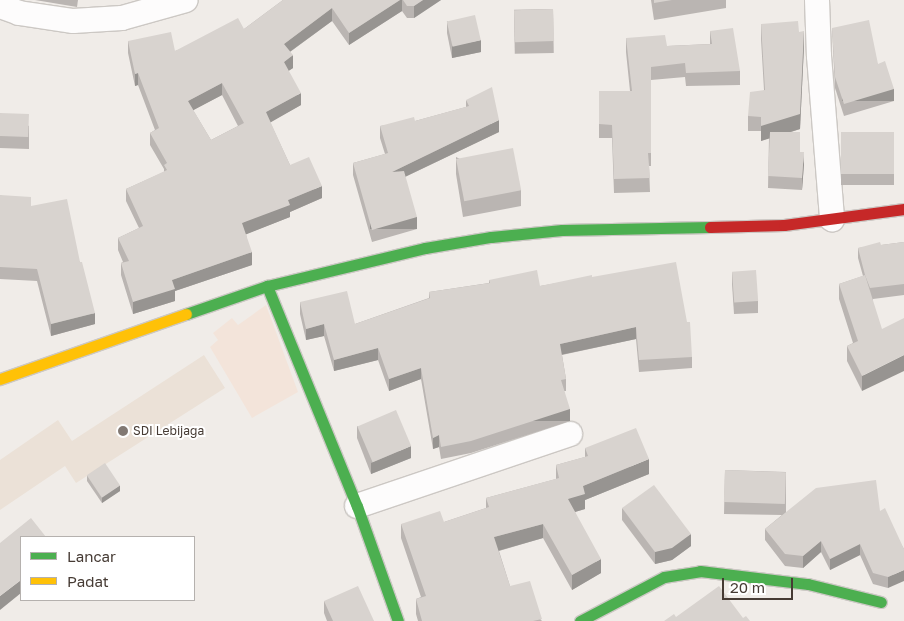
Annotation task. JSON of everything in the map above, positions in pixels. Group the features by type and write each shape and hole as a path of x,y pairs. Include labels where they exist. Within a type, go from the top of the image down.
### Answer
{"main road":[{"path":"0,379 267,286 425,248 491,237 562,230 784,225 904,209"},
{"path":"267,286 357,506 398,621"},
{"path":"580,621 664,577 700,571 808,584 881,602"}],"street":[{"path":"0,6 19,13 73,21 122,18 186,0"},
{"path":"817,0 819,56 832,219"},
{"path":"357,506 570,434"}],"shaded area":[{"path":"266,305 298,392 252,418 210,347 218,340 213,333 232,318 238,325"},
{"name":"SDI Lebijaga","path":"204,355 225,388 76,483 65,466 0,510 0,460 58,420 72,441"}],"building":[{"path":"283,0 400,0 349,33 332,8 284,44 293,55 284,62 301,93 266,112 290,165 309,157 322,186 288,200 290,205 242,223 252,252 172,280 175,289 133,302 121,263 129,261 118,238 143,226 126,189 167,170 164,165 167,163 150,133 159,128 138,73 135,74 128,41 171,32 175,51 238,18 244,29","holes":["222,83 244,123 211,140 188,101"]},
{"path":"403,0 423,0 414,6 407,6"},
{"path":"654,0 672,0 654,3"},
{"path":"553,9 554,41 515,42 514,10"},
{"path":"475,15 481,40 453,47 447,22"},
{"path":"869,20 878,64 885,61 894,89 844,104 835,77 832,28"},
{"path":"798,21 799,32 804,31 800,114 761,126 761,117 748,116 750,92 765,90 761,24"},
{"path":"733,28 740,71 686,73 685,63 651,67 651,153 648,153 650,178 614,179 612,125 599,124 599,91 632,91 626,38 665,35 667,46 712,44 710,31"},
{"path":"492,87 499,120 392,172 404,171 417,217 372,230 353,163 388,153 380,126 414,117 415,121 469,106 466,100"},
{"path":"0,113 29,114 28,137 0,136"},
{"path":"770,132 800,132 800,152 804,152 802,178 768,176"},
{"path":"841,132 894,132 894,174 841,174"},
{"path":"513,148 521,190 464,201 456,159"},
{"path":"0,195 31,197 31,206 67,199 80,262 82,262 95,313 51,324 37,269 0,267"},
{"path":"880,242 881,245 904,242 904,284 870,288 858,248"},
{"path":"676,262 687,322 690,322 692,357 639,360 636,327 560,344 566,379 561,380 570,409 471,441 441,447 439,435 433,438 421,368 389,379 378,348 334,360 324,324 306,329 300,302 347,291 355,324 430,298 429,292 490,283 489,280 537,270 540,286 592,275 592,277"},
{"path":"756,270 758,301 734,303 732,272"},
{"path":"865,275 882,329 904,318 904,355 862,376 847,346 858,341 839,284"},
{"path":"396,410 411,446 373,462 357,426"},
{"path":"636,428 649,459 583,486 585,494 568,499 601,559 572,575 543,524 494,537 510,586 530,581 542,619 533,621 422,621 416,599 426,596 401,524 440,511 444,522 489,507 486,498 559,478 556,465 588,456 585,448"},
{"path":"105,463 120,485 102,498 87,475"},
{"path":"725,470 786,472 785,504 724,502"},
{"path":"876,480 880,511 885,508 904,549 904,570 888,577 873,573 860,544 830,559 821,541 803,556 785,554 765,529 816,488"},
{"path":"654,485 691,534 672,548 655,552 622,508"},
{"path":"31,518 45,536 20,536 20,581 0,596 0,543"},
{"path":"358,586 374,621 333,621 324,601"},
{"path":"719,586 743,618 746,616 750,621 664,621 674,614 676,617"}],"traffic: fast":[{"path":"186,314 267,286 425,248 491,237 562,230 710,227"},
{"path":"267,286 357,506 398,621"},
{"path":"580,621 664,577 700,571 808,584 881,602"}],"traffic: slow":[{"path":"0,379 186,314"}],"traffic: jam":[{"path":"710,227 784,225 904,209"}],"place":[{"name":"SDI Lebijaga","path":"123,431"}]}
